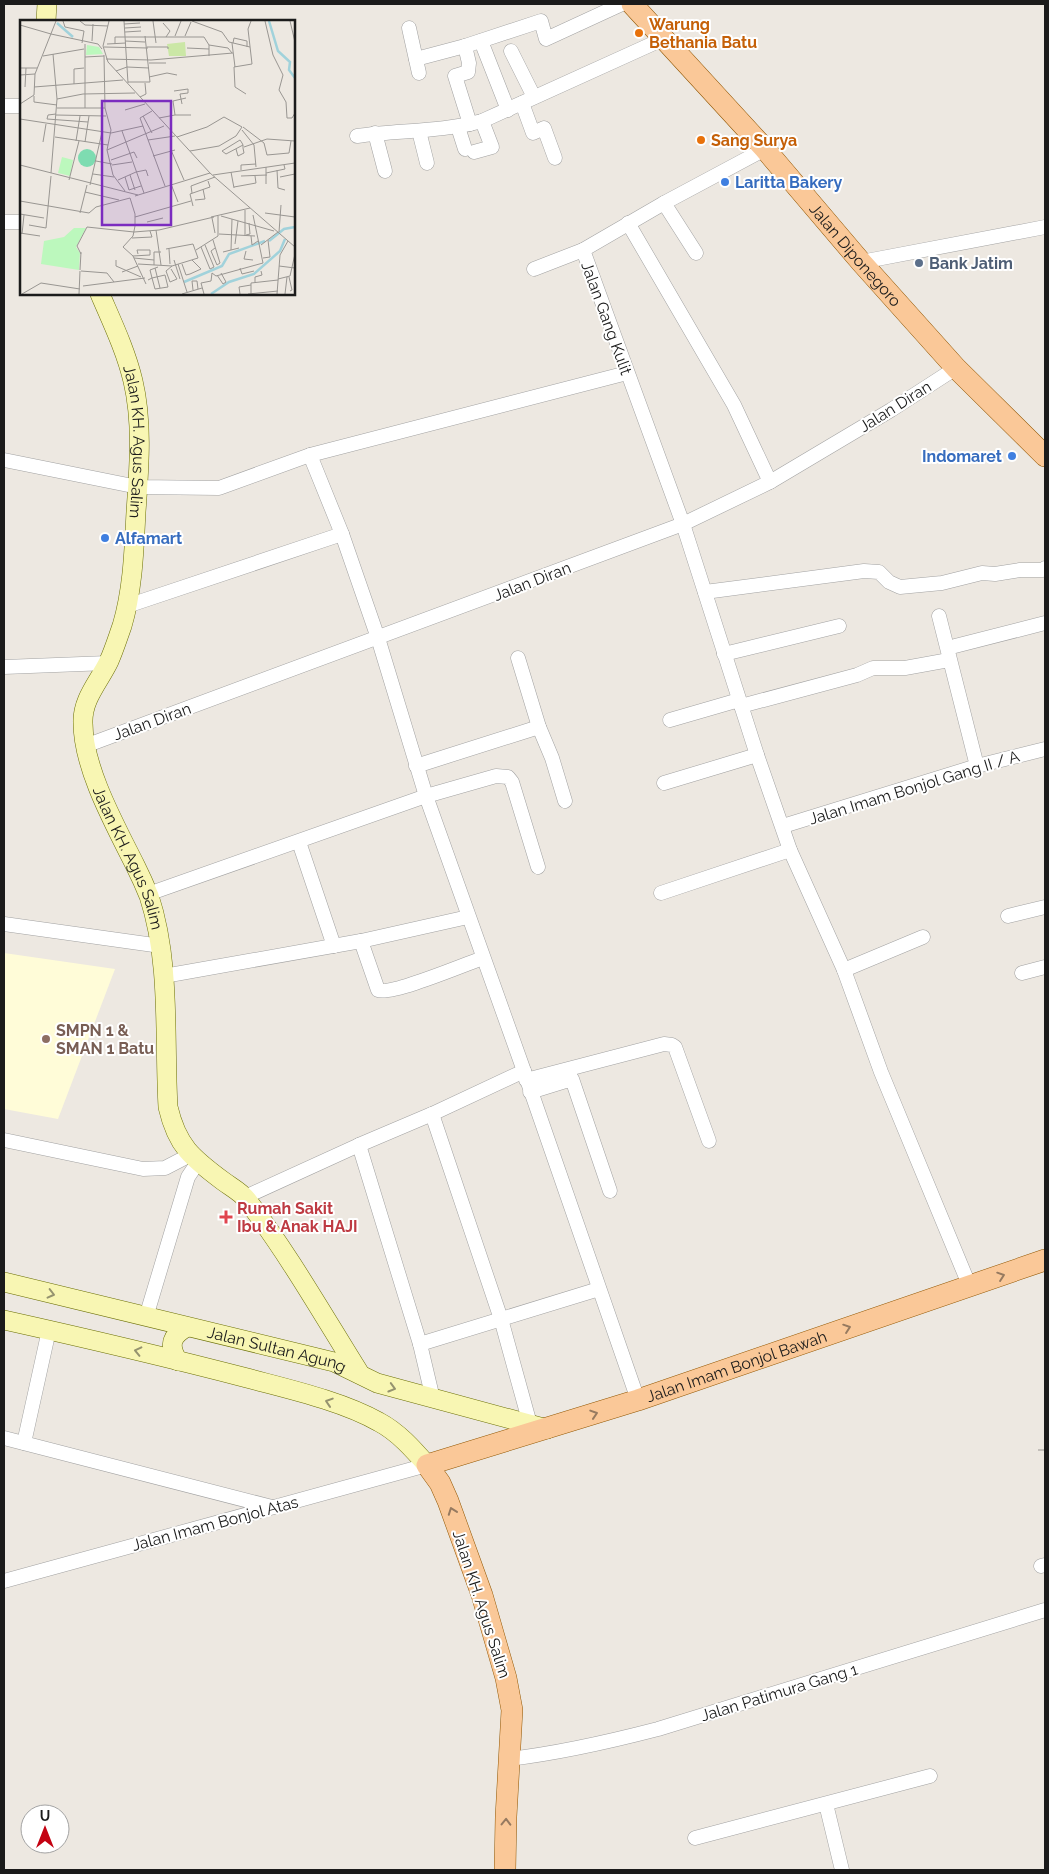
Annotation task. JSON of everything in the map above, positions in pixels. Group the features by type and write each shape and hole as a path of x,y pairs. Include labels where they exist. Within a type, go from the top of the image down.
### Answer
{"main road":[{"name":"Jalan Diponegoro","path":"632,4 765,149 861,262 956,368 1045,456"},
{"name":"Jalan Imam Bonjol Bawah","path":"427,1465 539,1426 638,1400 1045,1260"},
{"name":"Jalan KH. Agus Salim","path":"427,1465 440,1483 448,1501 482,1595 506,1678 512,1710 505,1870"}],"street":[{"path":"46,20 47,4"},
{"path":"416,59 465,46 541,20 546,39 622,4"},
{"path":"408,28 419,73"},
{"path":"357,136 419,131 470,124 508,110 663,39"},
{"path":"481,41 508,110"},
{"path":"465,46 469,63 468,72 455,76 470,124 469,151 492,147 470,124"},
{"path":"510,51 528,100 533,133 544,128 555,158"},
{"path":"4,106 20,106"},
{"path":"419,131 427,163"},
{"path":"375,134 384,171"},
{"name":"Jalan Gang Kulit","path":"765,149 664,203 583,250 683,524 757,755 790,850 844,970 881,1072 970,1287"},
{"path":"664,203 696,253"},
{"path":"4,222 20,222"},
{"path":"628,224 734,405 770,482"},
{"path":"861,262 1045,227"},
{"path":"534,269 583,250"},
{"name":"Jalan KH. Agus Salim","path":"100,295 126,357 133,381 137,404 139,439 138,487 134,553 127,606 122,627 108,663 90,693 82,721 85,746 92,770 148,894 161,946 164,976 168,1107 172,1125 180,1140 194,1158 245,1197 287,1255 360,1374"},
{"name":"Jalan Diran","path":"85,746 683,524 770,482 891,410 956,368"},
{"path":"4,460 138,487 219,488 230,486 310,455 627,373"},
{"path":"310,455 342,534 378,638 426,796 638,1400"},
{"path":"127,606 342,534"},
{"path":"705,592 864,571 879,572 888,582 900,587 945,583 982,573 995,574 1020,570 1043,570 1045,568"},
{"path":"939,616 977,766"},
{"path":"955,646 1045,623"},
{"path":"724,654 839,626"},
{"path":"518,658 539,727 552,758 565,801"},
{"path":"670,720 857,675 867,669 905,668 949,660"},
{"path":"4,667 108,663"},
{"path":"416,766 539,727"},
{"name":"Jalan Imam Bonjol Gang II / A","path":"783,826 977,766 1045,749"},
{"path":"664,783 757,755"},
{"path":"148,894 426,796 496,776 508,777 512,782 538,867"},
{"path":"299,842 334,946"},
{"path":"660,893 790,850"},
{"path":"1008,916 1045,907"},
{"path":"164,976 361,941 468,917"},
{"path":"4,924 161,946"},
{"path":"844,970 923,937"},
{"path":"361,941 378,990 382,992 399,988 483,958"},
{"path":"1022,973 1045,967"},
{"path":"245,1197 432,1114 527,1081 664,1044 675,1047 710,1141"},
{"path":"527,1081 572,1079 610,1191"},
{"path":"432,1114 539,1426"},
{"path":"4,1140 143,1169 165,1168 194,1158"},
{"path":"359,1145 420,1344 432,1399"},
{"path":"146,1317 194,1158"},
{"name":"Jalan Sultan Agung","path":"4,1282 334,1362 377,1384 539,1426"},
{"path":"420,1344 599,1289"},
{"path":"4,1320 178,1360 269,1384 360,1412 381,1422 398,1435 427,1465"},
{"path":"178,1360 172,1348 172,1342 174,1336 187,1327"},
{"path":"24,1443 49,1330"},
{"path":"483,1447 494,1435 496,1429 495,1422 486,1413"},
{"path":"4,1438 274,1508"},
{"name":"Jalan Imam Bonjol Atas","path":"4,1581 427,1465"},
{"name":"Jalan Patimura Gang 1","path":"509,1759 564,1751 658,1728 1045,1610"},
{"path":"695,1838 930,1776"},
{"path":"826,1804 842,1870"}],"shaded area":[{"name":"SMPN 1 & SMAN 1 Batu","path":"4,953 115,969 58,1119 4,1109"}],"place":[{"name":"Warung Bethania Batu","path":"639,33"},
{"name":"Sang Surya","path":"701,140"},
{"name":"Laritta Bakery","path":"725,182"},
{"name":"Bank Jatim","path":"919,263"},
{"name":"Indomaret","path":"1012,456"},
{"name":"Alfamart","path":"105,538"},
{"name":"SMPN 1 & SMAN 1 Batu","path":"46,1039"},
{"name":"Rumah Sakit Ibu & Anak HAJI","path":"226,1217"}]}
